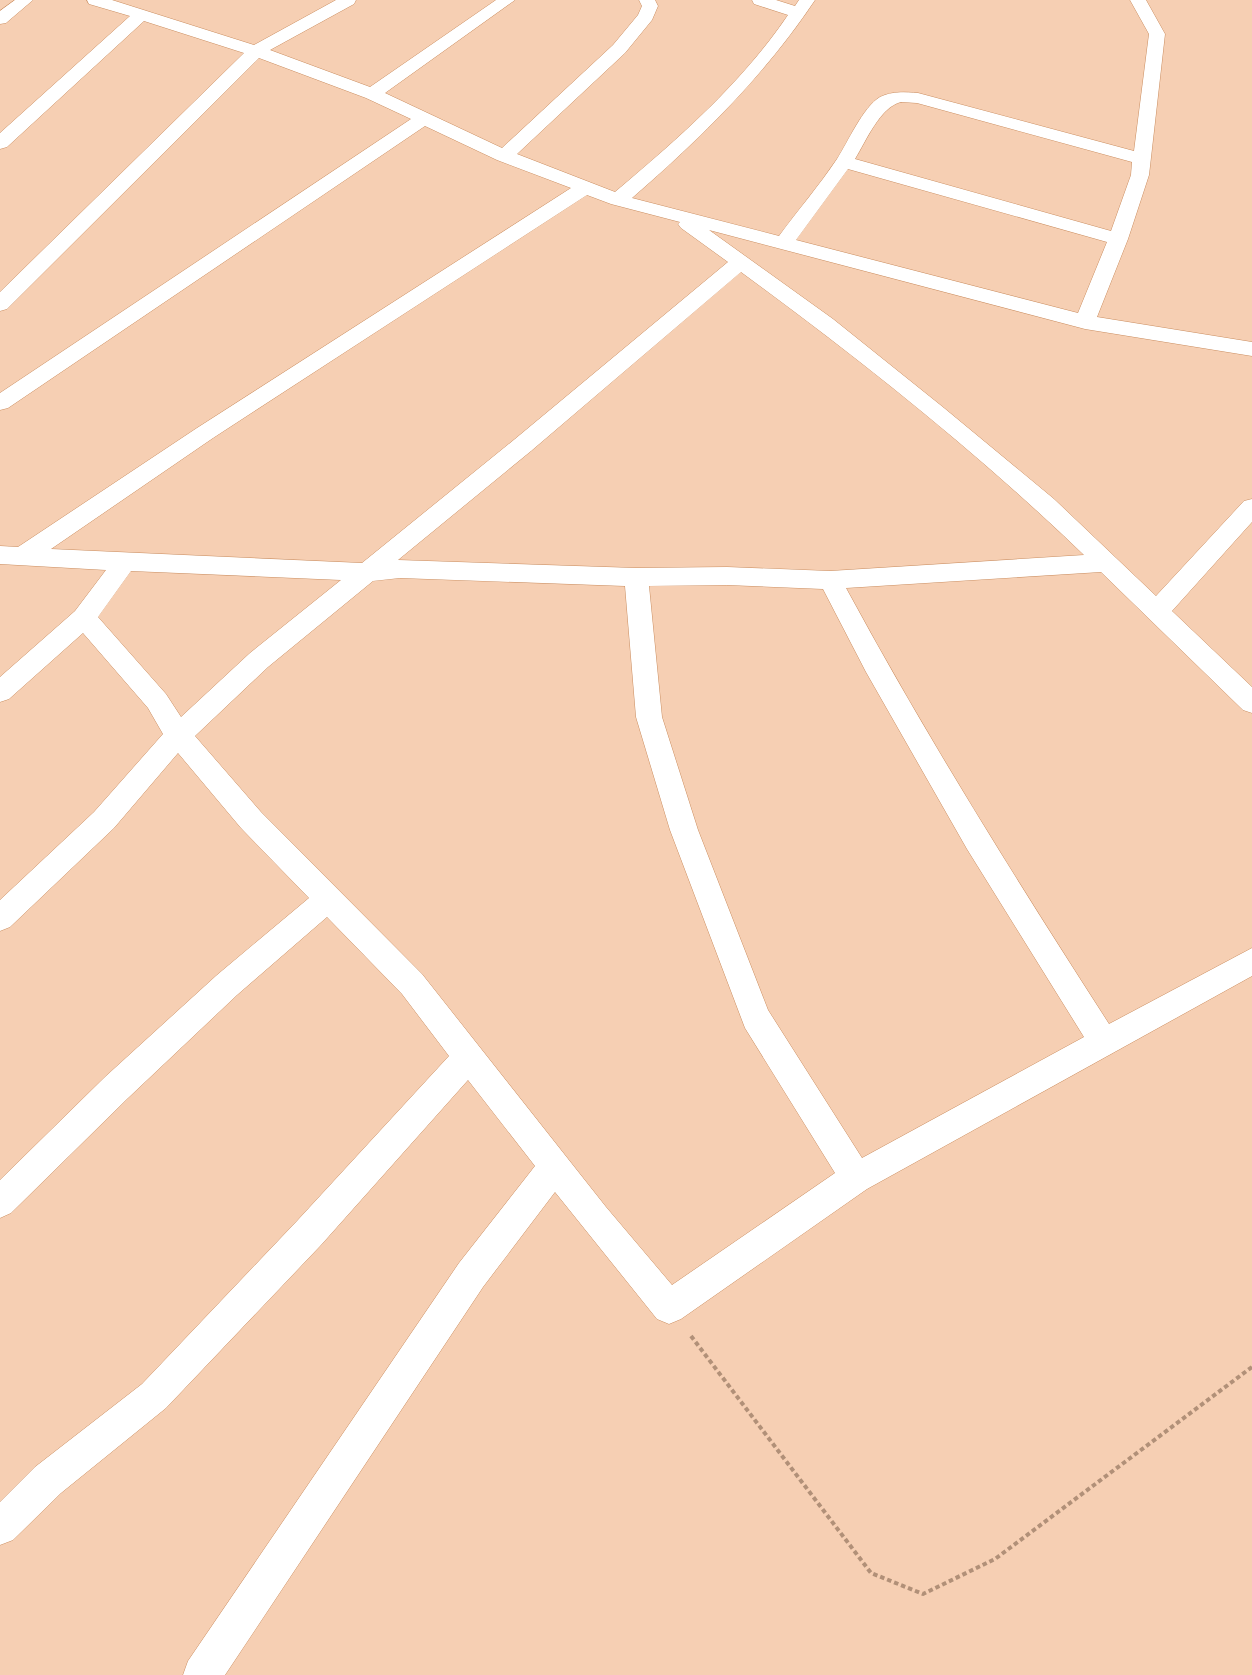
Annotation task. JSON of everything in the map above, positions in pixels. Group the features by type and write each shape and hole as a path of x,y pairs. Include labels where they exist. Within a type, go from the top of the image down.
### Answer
{"street":[{"path":"0,19 25,0"},
{"path":"95,0 120,9 145,8 372,94 504,156 618,200 1085,322 1252,349"},
{"path":"0,304 256,51 348,0"},
{"path":"372,94 507,0"},
{"path":"504,156 619,48 646,16 650,6 647,0"},
{"path":"618,200 706,120 742,82 803,7 760,0"},
{"path":"1138,0 1157,34"},
{"path":"0,143 145,8"},
{"path":"1085,322 1118,239 1140,175 1161,8"},
{"path":"784,243 844,162 878,106 888,100 901,97 918,98 1142,159"},
{"path":"0,403 424,119"},
{"path":"844,162 1118,239"},
{"path":"11,555 204,434 584,188"},
{"path":"679,217 739,263 826,324 1046,505 1252,703"},
{"path":"0,918 104,820 178,735 259,660 523,445 739,263"},
{"path":"1157,611 1252,507"},
{"path":"11,555 125,562 368,572 400,570 636,577 727,576 830,580 1106,563"},
{"path":"0,692 84,618 125,562"},
{"path":"636,577 649,717 684,830 756,1018 856,1178"},
{"path":"830,580 875,665 977,841 1104,1043"},
{"path":"84,618 156,701 178,735 251,820 412,984 669,1308 856,1178 1252,961"},
{"path":"0,1202 116,1088 227,985 328,898"},
{"path":"0,1527 48,1480 154,1396 309,1233 469,1056"},
{"path":"202,1675 471,1275 555,1166"}],"path":[{"path":"669,1308 871,1573 923,1594 995,1559 1252,1367"}]}
